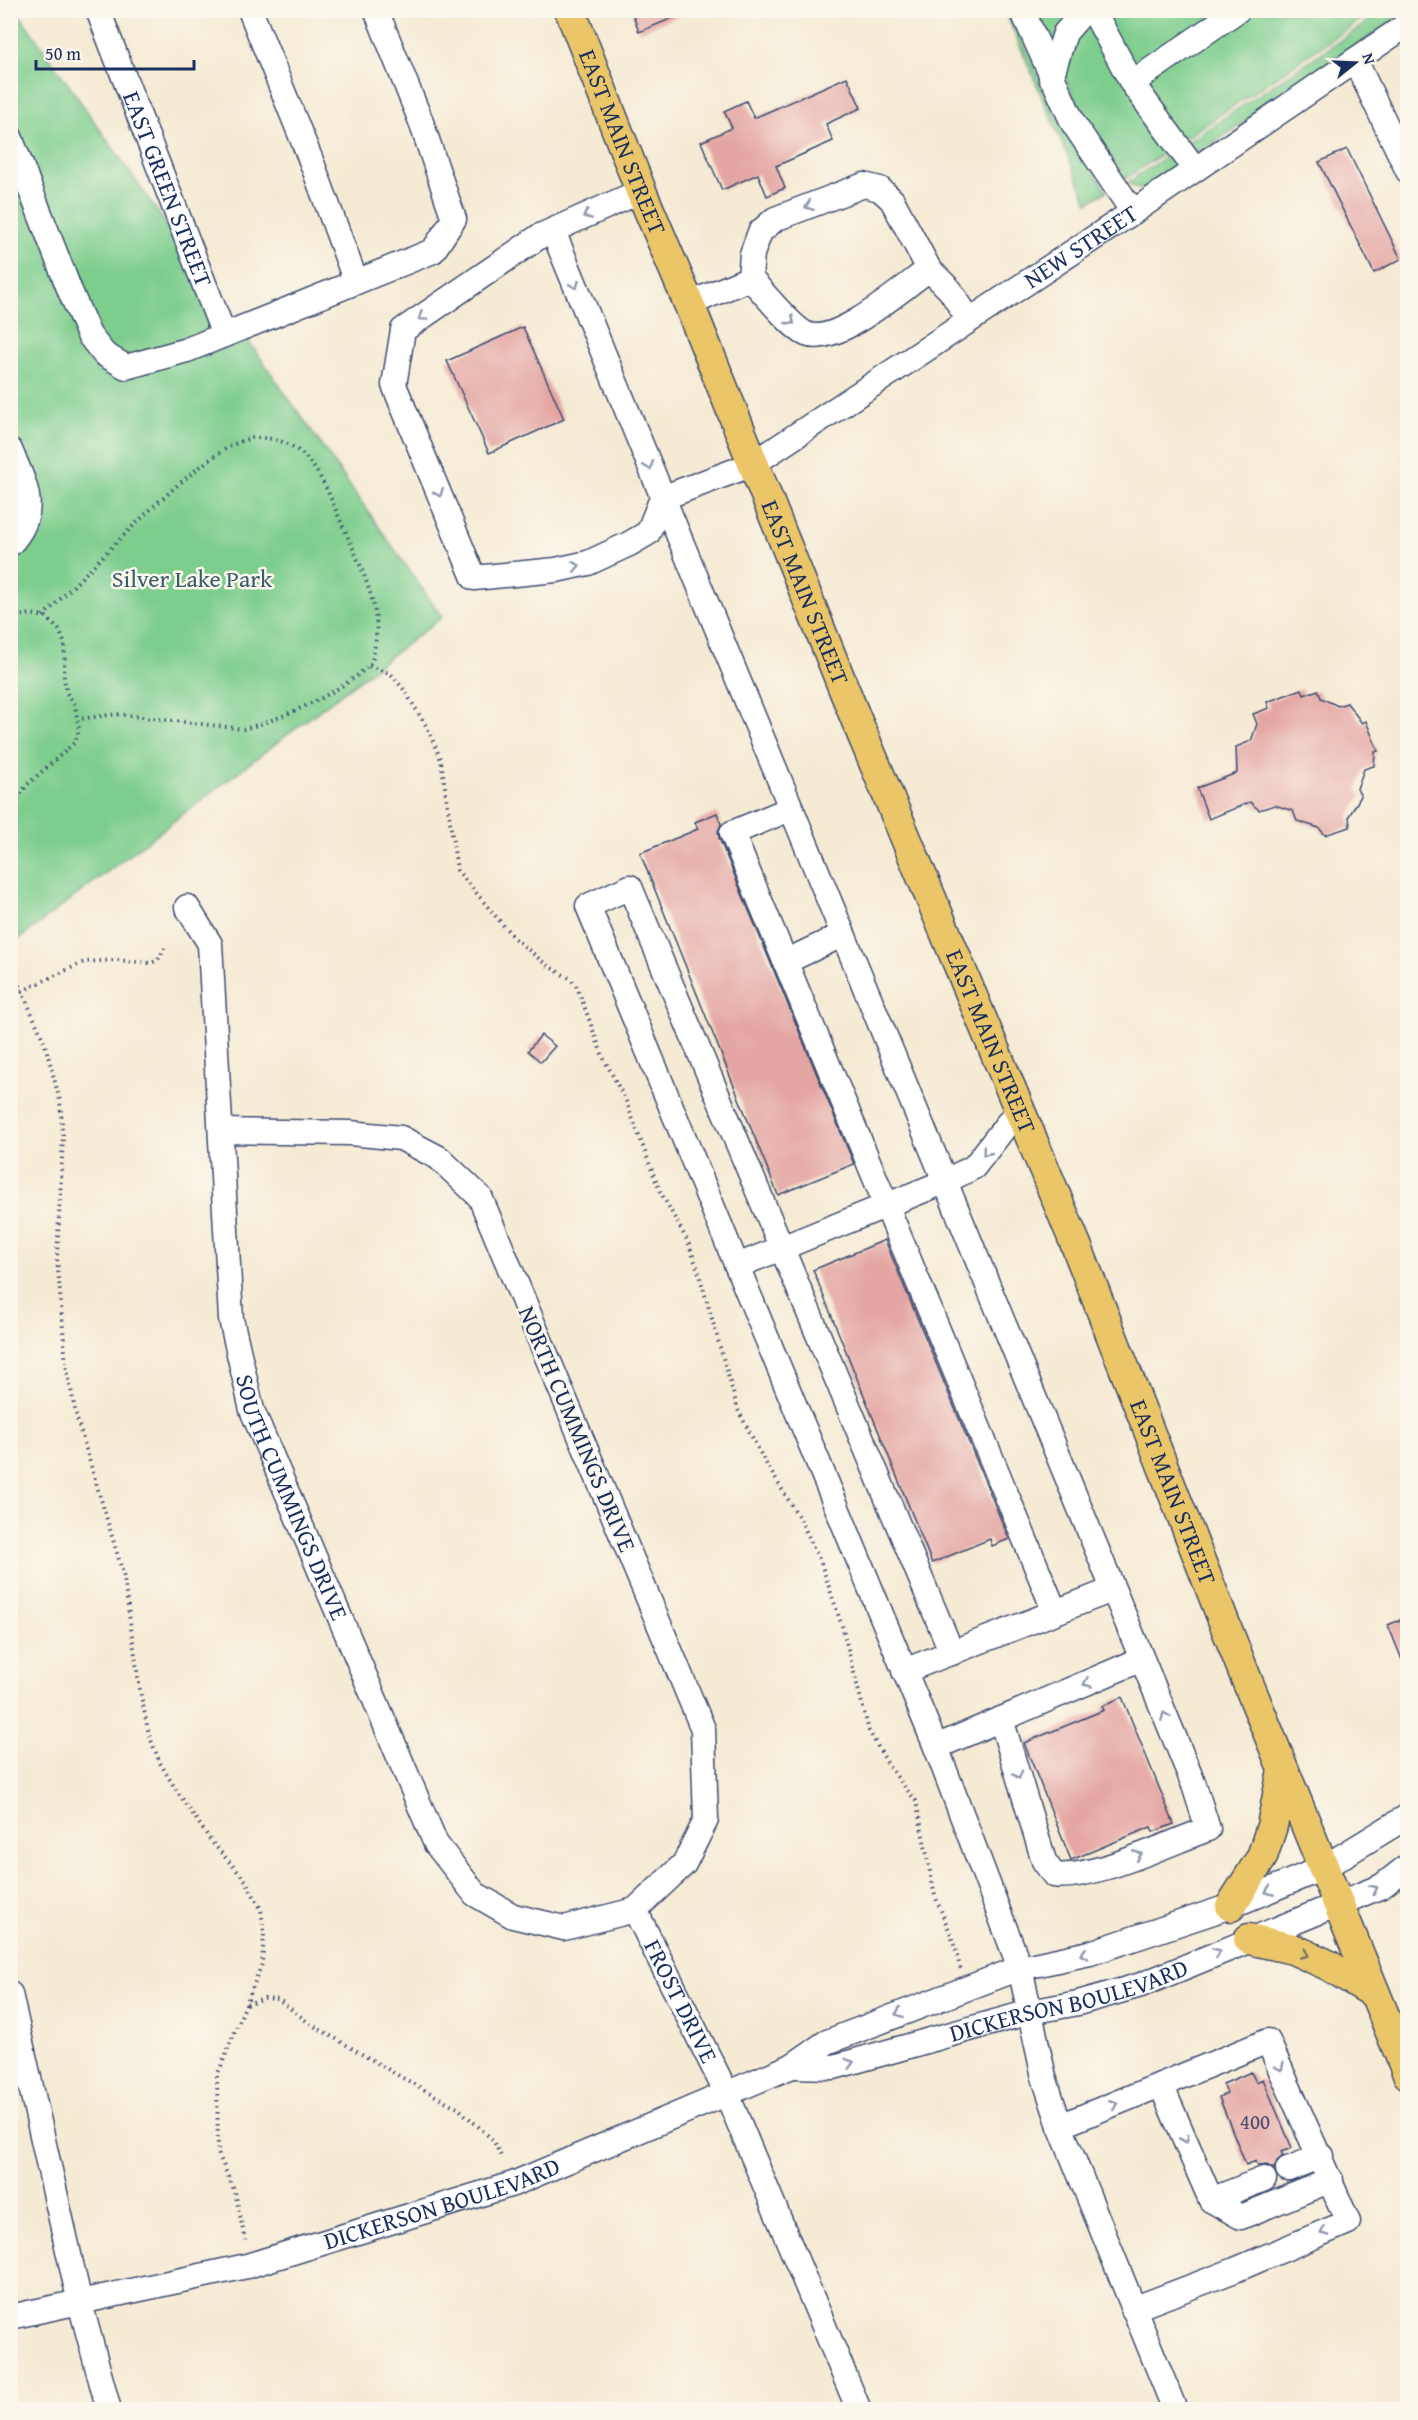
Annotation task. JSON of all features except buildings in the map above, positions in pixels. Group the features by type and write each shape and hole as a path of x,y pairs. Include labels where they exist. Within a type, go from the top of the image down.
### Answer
{"main road":[{"name":"EAST MAIN STREET","path":"570,10 640,191 689,304 1018,1110 1076,1245 1283,1770 1407,2074"},
{"path":"1231,1906 1262,1857 1272,1826 1283,1770"},
{"path":"1248,1939 1293,1949 1328,1965 1374,1993"}],"street":[{"name":"EAST GREEN STREET","path":"98,10 224,335"},
{"path":"250,10 312,163 356,282"},
{"path":"10,137 89,335 104,354 126,366 187,350 434,251 454,219 420,119 376,10"},
{"path":"1022,10 1073,123 1133,212"},
{"path":"1051,78 1065,33 1085,10"},
{"path":"1093,10 1132,83 1195,169"},
{"path":"1132,83 1238,10"},
{"name":"NEW STREET","path":"662,498 753,464 1133,212 1407,24"},
{"path":"1355,60 1407,171"},
{"path":"929,269 848,328 824,337 806,334 778,309 750,278 752,254 760,232 775,219 864,185 880,189 892,200 929,269 950,290 969,320"},
{"path":"640,191 540,236 403,330 394,385 474,578 556,570 588,563 648,533 662,498"},
{"path":"552,231 1140,1660 1194,1785 1208,1828 1104,1868 1069,1877 1054,1875 1044,1861 1001,1719"},
{"path":"689,304 750,278"},
{"path":"10,450 27,489 29,505 27,520 19,535 10,544"},
{"path":"790,809 732,833 1055,1612"},
{"path":"952,1653 630,887 588,906 936,1747 1020,1968 1044,2077 1060,2126 1175,2409"},
{"name":"SOUTH CUMMINGS DRIVE","path":"187,907 210,944 231,1319 252,1410 436,1845 475,1894 513,1916 564,1928 635,1910"},
{"path":"785,962 843,935"},
{"path":"737,1266 944,1182 975,1167 1018,1110"},
{"name":"NORTH CUMMINGS DRIVE","path":"221,1131 350,1132 401,1138 439,1158 480,1197 703,1729 706,1820 684,1864 635,1910"},
{"path":"904,1671 1112,1590"},
{"path":"936,1747 1140,1660"},
{"name":"DICKERSON BOULEVARD","path":"10,2317 247,2266 513,2184 792,2066 827,2042 952,1993 1020,1968 1090,1953 1231,1906 1323,1868 1407,1815"},
{"name":"DICKERSON BOULEVARD","path":"792,2066 834,2067 1030,2012 1078,2003 1141,1984 1382,1886 1407,1866"},
{"name":"FROST DRIVE","path":"635,1910 726,2092 859,2409"},
{"path":"11,1995 80,2303 109,2409"},
{"path":"1060,2126 1268,2041 1321,2156 1348,2222 1235,2270 1133,2309"},
{"path":"1161,2085 1211,2200 1241,2217 1331,2180"},
{"path":"1288,2169 1321,2156"},
{"path":"1211,2200 1264,2179"}],"path":[{"path":"43,616 169,492 219,452 237,442 253,438 268,439 301,451 315,466 330,495 369,594 376,622 372,662 369,666 334,690 260,725 243,729 117,714 79,719"},
{"path":"10,618 31,614 43,616 59,630 65,644 66,692 75,705 79,719 75,742 26,786 10,811"},
{"path":"369,666 391,675 405,691 428,729 441,760 457,870 514,938 548,966 570,979 577,987 603,1058 626,1101 659,1189 688,1242 738,1410 764,1460 800,1519 821,1563 842,1626 869,1731 890,1768 916,1801 935,1896 951,1935 961,1971 948,1972 952,1993"},
{"path":"22,991 84,962 116,960 151,963 158,960 165,948"},
{"path":"10,970 22,991 45,1044 60,1101 63,1137 57,1258 66,1365 77,1419 123,1573 140,1690 153,1744 160,1762 181,1797 211,1841 246,1881 261,1910 264,1933 262,1964 217,2076 219,2153 235,2192 245,2240"},
{"path":"246,2004 264,1998 278,1999 320,2029 458,2108 493,2140 501,2156"}],"green space":[{"name":"Silver Lake Park","path":"16,10 442,617 11,945 10,11"},
{"path":"1005,11 1010,11 1058,118 1107,191 1088,203"},
{"path":"1035,11 1374,11 1125,179 1073,96"},
{"path":"1384,11 1407,11 1145,190 1132,186 1128,182"}]}
